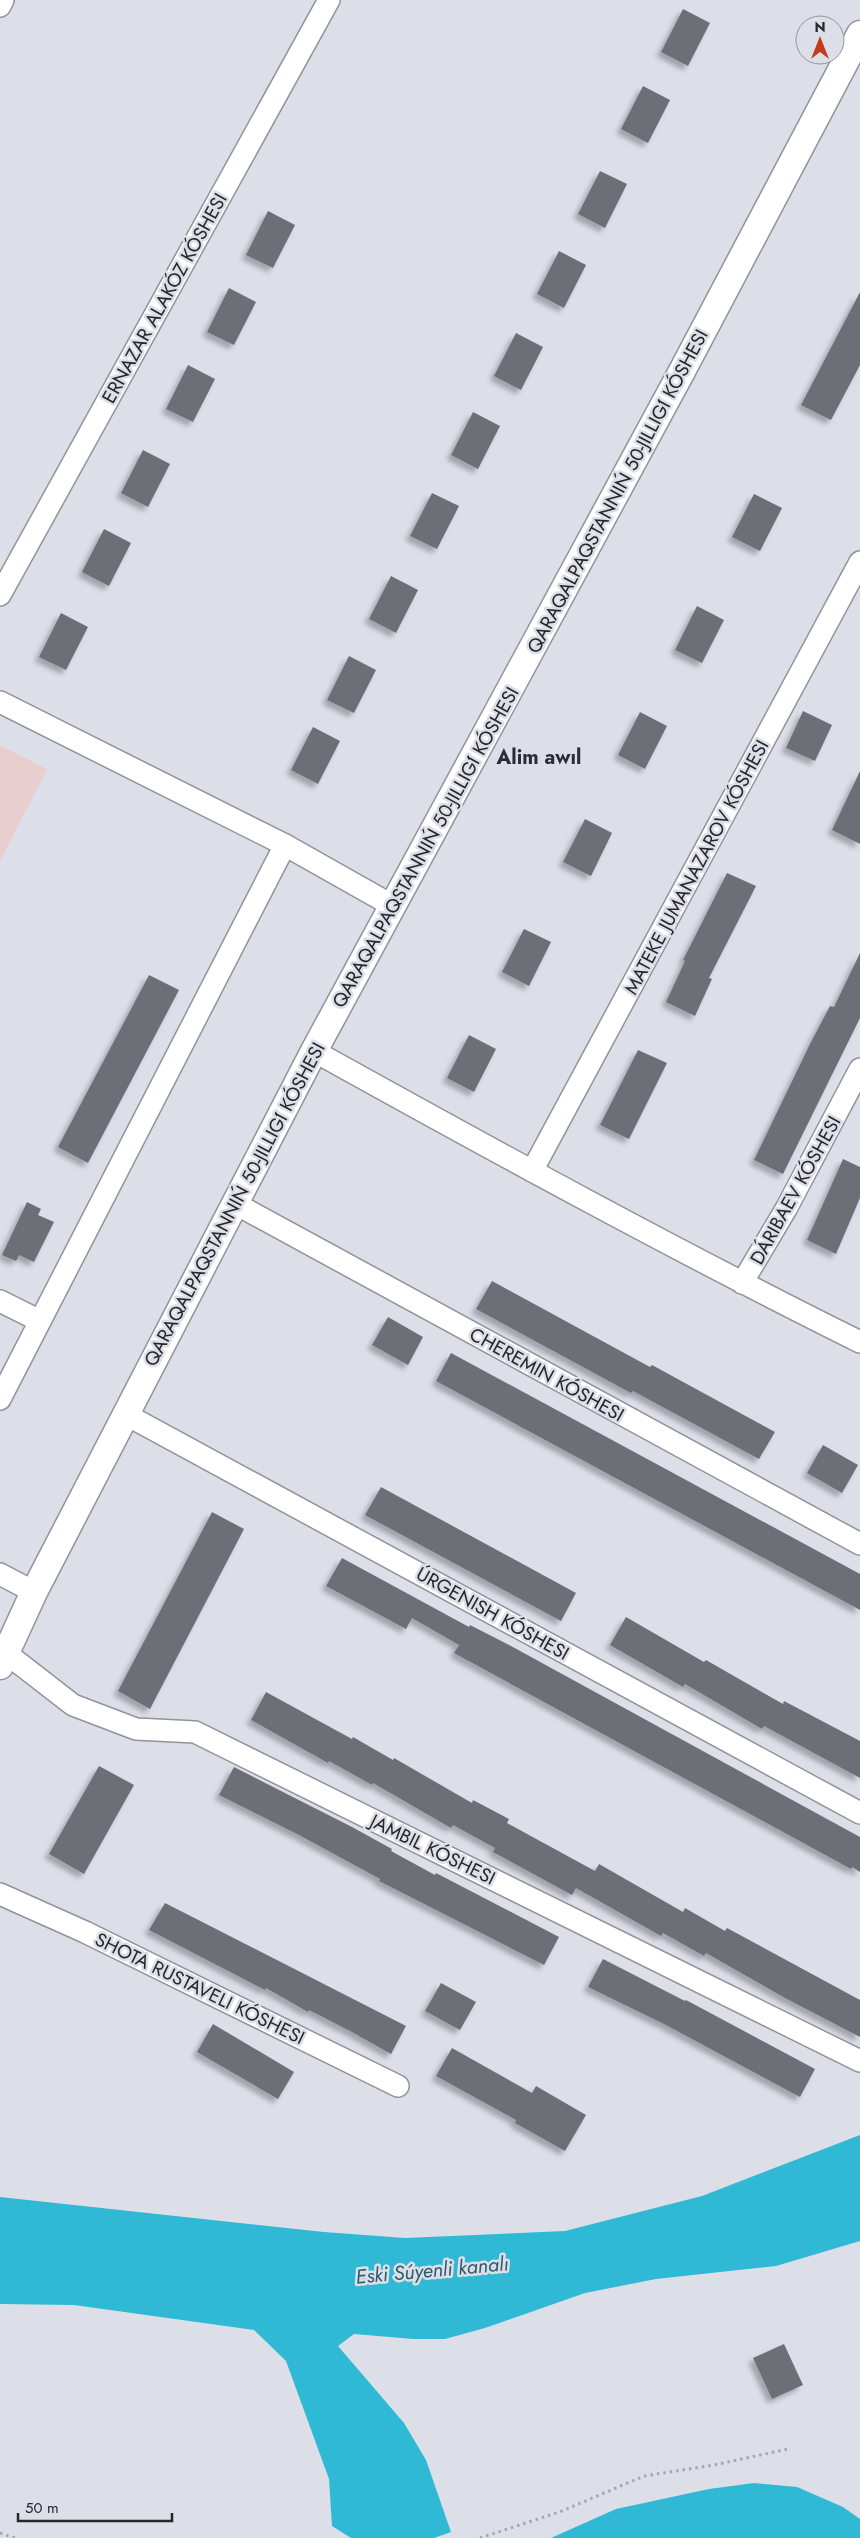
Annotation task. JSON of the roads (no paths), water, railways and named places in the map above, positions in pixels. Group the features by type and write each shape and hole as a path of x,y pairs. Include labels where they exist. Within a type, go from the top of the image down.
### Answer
{"main road":[{"path":"3,1660 34,1592 314,1051 681,373 860,34"}],"street":[{"path":"0,6 3,0"},
{"name":"ERNAZAR ALAKÓZ KÓSHESI","path":"0,595 329,0"},
{"name":"MATEKE JUMANAZAROV KÓSHESI","path":"532,1172 860,562"},
{"path":"0,702 285,846 393,906"},
{"path":"0,1399 285,846"},
{"path":"314,1051 532,1172 742,1283 860,1342"},
{"name":"DÁRIBAEV KÓSHESI","path":"742,1283 786,1209 860,1069"},
{"name":"CHEREMIN KÓSHESI","path":"234,1203 860,1544"},
{"path":"0,1301 40,1321"},
{"name":"ÚRGENISH KÓSHESI","path":"125,1414 860,1813"},
{"path":"0,1574 34,1592"},
{"path":"3,1660 72,1706 136,1729 195,1732 860,2060"},
{"name":"SHOTA RUSTAVELI KÓSHESI","path":"0,1894 85,1932 398,2086"}],"water":[{"name":"Eski Súyenli kanalı","path":"860,2135 860,2241 776,2266 656,2279 585,2293 485,2328 445,2339 413,2339 354,2334 338,2346 404,2423 426,2460 451,2532 434,2538 351,2538 332,2526 329,2479 286,2361 254,2330 74,2305 0,2304 0,2197 324,2232 405,2238 565,2231 702,2196"},
{"path":"754,2483 797,2487 843,2507 860,2519 860,2538 551,2538 616,2509 709,2489"}],"district":[{"name":"Alim awıl","path":"539,757"}]}
